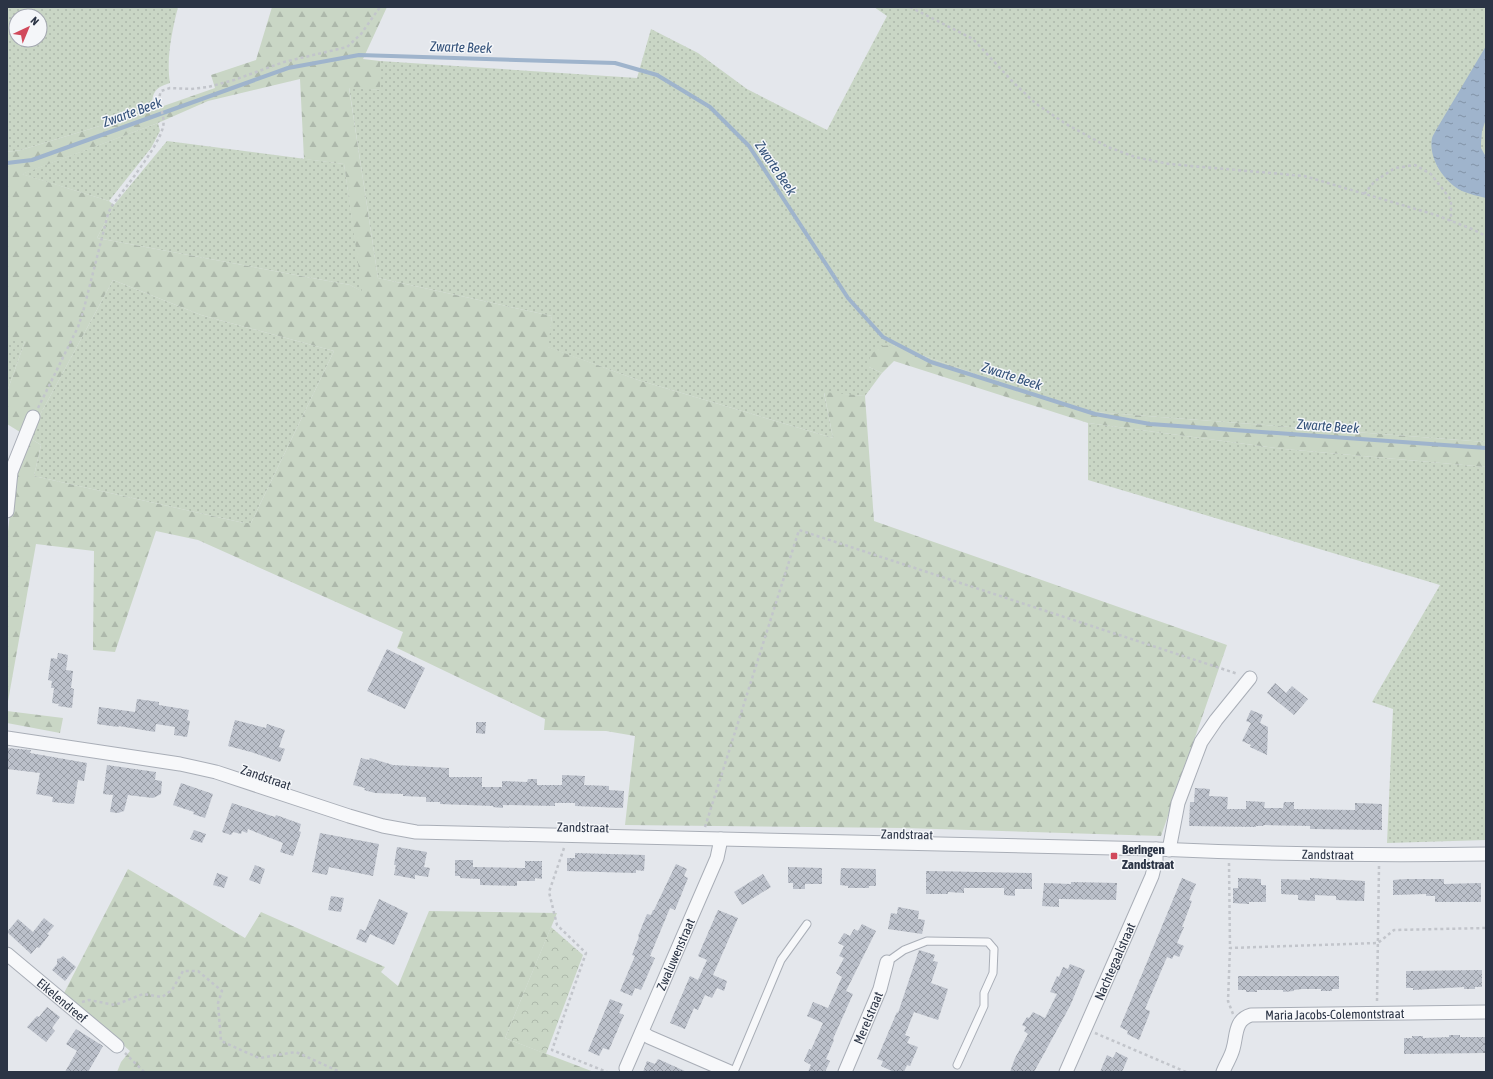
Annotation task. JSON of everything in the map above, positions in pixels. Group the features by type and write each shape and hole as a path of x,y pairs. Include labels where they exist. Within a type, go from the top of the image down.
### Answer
{"street":[{"path":"7,511 12,472 33,417"},
{"path":"1169,850 1178,803 1201,742 1216,720 1250,678"},
{"name":"Zandstraat","path":"7,738 180,764 216,772 349,816 383,826 416,832 1156,849 1380,856 1486,854"},
{"name":"Zwaluwenstraat","path":"626,1068 717,858 721,839"},
{"name":"Nachtegaalstraat","path":"1066,1072 1152,876 1156,860 1156,849"},
{"name":"Eikelendreef","path":"7,954 117,1046"},
{"name":"Merelstraat","path":"845,1072 880,989 887,962"},
{"name":"Maria Jacobs-Colemontstraat","path":"1238,1025 1246,1017 1251,1015 1486,1012"},
{"path":"1223,1072 1233,1050 1238,1025"},
{"path":"642,1032 649,1037 730,1072"}],"lane":[{"path":"734,1072 781,960 807,924"},
{"path":"887,962 904,950 927,941 988,942 994,949 993,973 984,993 984,1006 957,1065"}],"path":[{"path":"33,417 78,327 111,207 158,140 163,128 164,119 158,97 161,91 170,88 208,87 234,80 284,62 347,47 361,34 380,7"},
{"path":"910,7 973,39 1012,81 1035,103 1066,124 1108,147 1134,156 1169,164 1304,176 1452,221 1486,236"},
{"path":"1364,194 1375,181 1394,168 1415,165 1431,174 1451,200 1452,221"},
{"path":"709,829 704,829 799,530 1250,678"},
{"path":"568,836 549,892 557,925 586,954 552,1050 607,1072"},
{"path":"1229,852 1230,948 1228,1001 1238,1025"},
{"path":"1377,1014 1380,856"},
{"path":"1230,948 1378,943 1394,930 1486,928"},
{"path":"68,1005 89,1000 116,1005 143,994 162,997 172,990 183,971 198,971 222,991 218,1003 221,1041 259,1058 296,1052 340,1072"},
{"path":"1085,1028 1186,1072"},
{"path":"117,1046 144,1072"}],"green space":[{"path":"7,7 178,7 169,55 170,83 160,87 155,92 152,100 152,110 21,150 7,152"},
{"path":"272,7 387,7 363,59 380,61 380,90 349,88 378,278 552,316 548,347 638,380 833,438 824,392 865,396 874,521 1227,645 1161,836 905,828 625,825 635,736 606,731 544,730 545,719 397,648 403,632 198,540 156,531 115,652 93,650 94,551 36,544 7,707 7,541 13,485 28,437 7,424 7,392 25,341 7,341 7,152 21,150 152,110 215,88 211,75 256,60","holes":["300,79 304,159 344,164 362,291 350,285 97,238 114,205 109,201 22,174 158,123 208,101","113,280 201,315 334,351 251,523 244,523 34,476 41,445 28,437"]},
{"path":"874,7 1486,7 1486,442 1094,412 1001,383 893,345 869,367 882,373 865,396 824,393 833,438 638,380 547,347 552,316 378,278 349,87 380,90 380,61 637,78 651,29 698,53 747,89 827,130 887,16"},
{"path":"158,123 160,131 151,148 109,201 21,174"},
{"path":"167,141 344,164 363,292 350,285 97,238 114,205"},
{"path":"113,280 201,315 334,351 251,523 244,523 34,476 41,445 28,437"},
{"path":"7,341 25,341 7,392"},
{"path":"893,345 1001,383 1094,412 1486,442 1486,467 1284,449 1088,423 894,361 882,373 869,367 870,355 881,346"},
{"path":"1088,423 1284,449 1486,467 1486,840 1387,843 1393,709 1372,702 1440,585 1088,480"},
{"path":"7,711 63,718 60,733 7,723"},
{"path":"128,869 245,938 261,912 385,967 381,972 398,986 429,911 557,913 505,1038 594,1072 117,1072 121,1062 130,1051 64,993"},
{"path":"551,927 583,955 546,1054 505,1038"}],"water":[{"path":"1486,46 1486,119 1482,131 1481,148 1486,157 1486,198 1462,191 1449,182 1435,161 1431,146 1434,134"}],"building":[{"path":"387,649 425,668 405,709 367,691"},
{"path":"58,653 68,655 66,670 73,671 71,688 74,689 72,708 58,706 59,704 52,703 54,688 51,688 52,681 48,680 51,658 57,659"},
{"path":"1275,683 1286,693 1292,686 1308,699 1294,715 1267,693"},
{"path":"137,699 159,702 159,705 189,710 187,720 190,721 187,737 174,735 175,727 156,724 155,732 97,724 99,707 135,712"},
{"path":"1251,710 1263,715 1260,723 1268,727 1267,755 1250,747 1251,745 1242,741 1251,723 1246,721"},
{"path":"235,720 266,728 267,724 285,730 279,747 285,749 280,762 228,746"},
{"path":"476,722 486,722 485,734 476,733"},
{"path":"7,748 31,750 30,753 87,763 84,781 78,780 74,804 52,802 53,797 36,794 40,773 7,769"},
{"path":"361,758 369,760 370,758 393,765 449,768 449,777 482,777 482,787 502,787 502,781 527,782 528,779 537,779 537,785 562,785 562,775 585,776 584,785 609,786 609,790 624,791 623,808 575,806 575,803 555,803 555,806 503,805 503,808 493,806 440,804 440,802 426,802 426,797 375,793 364,790 365,788 353,785"},
{"path":"107,765 156,772 155,780 162,781 161,794 153,798 128,795 124,811 118,813 110,812 113,795 103,794"},
{"path":"181,783 213,794 205,818 193,814 194,812 173,805"},
{"path":"1195,788 1210,789 1209,796 1228,797 1227,809 1246,809 1246,801 1265,802 1264,808 1283,808 1284,802 1294,802 1294,809 1355,810 1355,803 1382,804 1382,830 1310,829 1310,826 1264,825 1256,827 1189,826 1190,802 1194,802"},
{"path":"232,803 275,817 276,815 301,824 299,831 301,832 293,856 280,852 283,843 248,829 247,833 242,831 241,834 233,832 231,835 222,832"},
{"path":"194,830 206,834 202,843 190,839"},
{"path":"320,833 379,844 373,876 329,867 327,875 312,872"},
{"path":"397,847 427,852 424,867 430,868 428,877 415,875 415,879 394,875"},
{"path":"575,853 645,855 644,871 636,870 636,873 567,871 567,858 575,858"},
{"path":"455,860 473,860 473,867 525,868 525,861 542,861 542,879 535,878 535,881 517,881 517,886 480,885 480,879 460,878 460,876 455,876"},
{"path":"676,864 687,869 684,876 688,878 675,910 670,908 650,956 655,958 641,990 635,988 632,996 620,991 635,956 632,955 639,937 638,936 647,914 651,915 654,910"},
{"path":"255,865 265,869 260,884 249,880"},
{"path":"788,867 822,868 822,884 805,884 805,889 793,889 793,883 788,883"},
{"path":"841,868 876,869 876,886 869,886 869,888 848,888 848,886 840,885"},
{"path":"926,871 1032,873 1032,889 1015,889 1015,896 1004,895 1004,888 964,888 964,893 948,892 948,894 926,894"},
{"path":"217,873 228,877 224,888 213,885"},
{"path":"763,874 771,887 742,905 734,892"},
{"path":"1182,878 1196,884 1189,900 1192,901 1182,927 1184,927 1177,943 1184,946 1179,957 1174,955 1172,959 1167,957 1145,1009 1150,1011 1139,1040 1127,1034 1128,1031 1120,1027"},
{"path":"1238,878 1261,879 1261,885 1266,885 1266,902 1249,902 1249,904 1233,903 1233,888 1238,888"},
{"path":"1310,878 1365,881 1364,901 1336,900 1336,896 1315,895 1315,901 1298,900 1298,895 1281,894 1281,879 1310,880"},
{"path":"1444,879 1444,884 1481,883 1481,902 1435,902 1435,896 1426,896 1426,894 1393,895 1393,880"},
{"path":"1071,882 1117,883 1116,900 1059,899 1059,907 1042,906 1044,883 1071,884"},
{"path":"331,896 344,898 341,912 328,910"},
{"path":"379,899 408,913 394,945 370,934 366,943 356,939 360,929 365,931"},
{"path":"898,907 919,911 918,919 925,920 922,934 888,929 891,913 897,914"},
{"path":"718,910 738,918 713,975 727,981 724,991 717,988 712,998 705,995 698,1010 694,1008 685,1029 670,1023 690,976 698,980 707,960 698,956"},
{"path":"44,918 54,926 47,934 49,935 39,948 37,947 31,954 7,932 18,919 33,932"},
{"path":"862,924 876,931 846,991 853,994 833,1039 834,1040 826,1059 830,1061 825,1072 808,1072 811,1065 804,1061 809,1049 811,1050 823,1023 807,1016 813,1002 828,1008 842,977 836,973 844,958 839,956 844,946 838,943 844,933 850,936 854,929 858,931"},
{"path":"919,950 935,955 933,961 938,962 931,983 948,989 938,1020 914,1012 905,1035 910,1037 907,1043 918,1047 910,1066 907,1065 904,1072 894,1072 881,1066 883,1061 877,1059 897,1012 898,1013"},
{"path":"63,956 76,967 65,981 52,970 57,964 57,959"},
{"path":"1070,964 1085,970 1070,1006 1034,1072 1010,1072 1015,1058 1028,1034 1024,1031 1026,1027 1022,1025 1027,1017 1029,1018 1033,1012 1045,1018 1057,994 1050,992 1057,976 1059,977 1063,967 1068,969"},
{"path":"1482,970 1482,987 1475,987 1475,989 1464,989 1464,987 1413,990 1413,988 1406,988 1406,971"},
{"path":"1238,976 1339,976 1339,989 1332,989 1332,991 1321,991 1321,989 1302,989 1283,992 1283,990 1257,990 1257,992 1246,992 1246,990 1238,990"},
{"path":"610,999 623,1004 619,1013 624,1015 609,1050 603,1048 599,1056 588,1051"},
{"path":"47,1007 60,1017 52,1028 55,1031 46,1042 27,1027 37,1016 39,1017"},
{"path":"76,1029 103,1046 88,1072 65,1072 77,1051 66,1044"},
{"path":"1449,1035 1460,1035 1460,1037 1486,1037 1486,1053 1404,1054 1404,1038 1412,1038 1412,1036 1423,1036 1423,1038 1449,1037"},
{"path":"1116,1052 1128,1058 1122,1072 1100,1072 1107,1055 1113,1058"},
{"path":"658,1059 687,1072 643,1072 647,1061 655,1064"}],"waterway":[{"name":"Zwarte Beek","path":"7,163 32,160 288,68 359,55 615,63 657,75 710,107 749,146 848,298 883,337 931,362 1095,414 1150,424 1486,448"}],"place":[{"name":"Beringen Zandstraat","path":"1114,856"}]}
